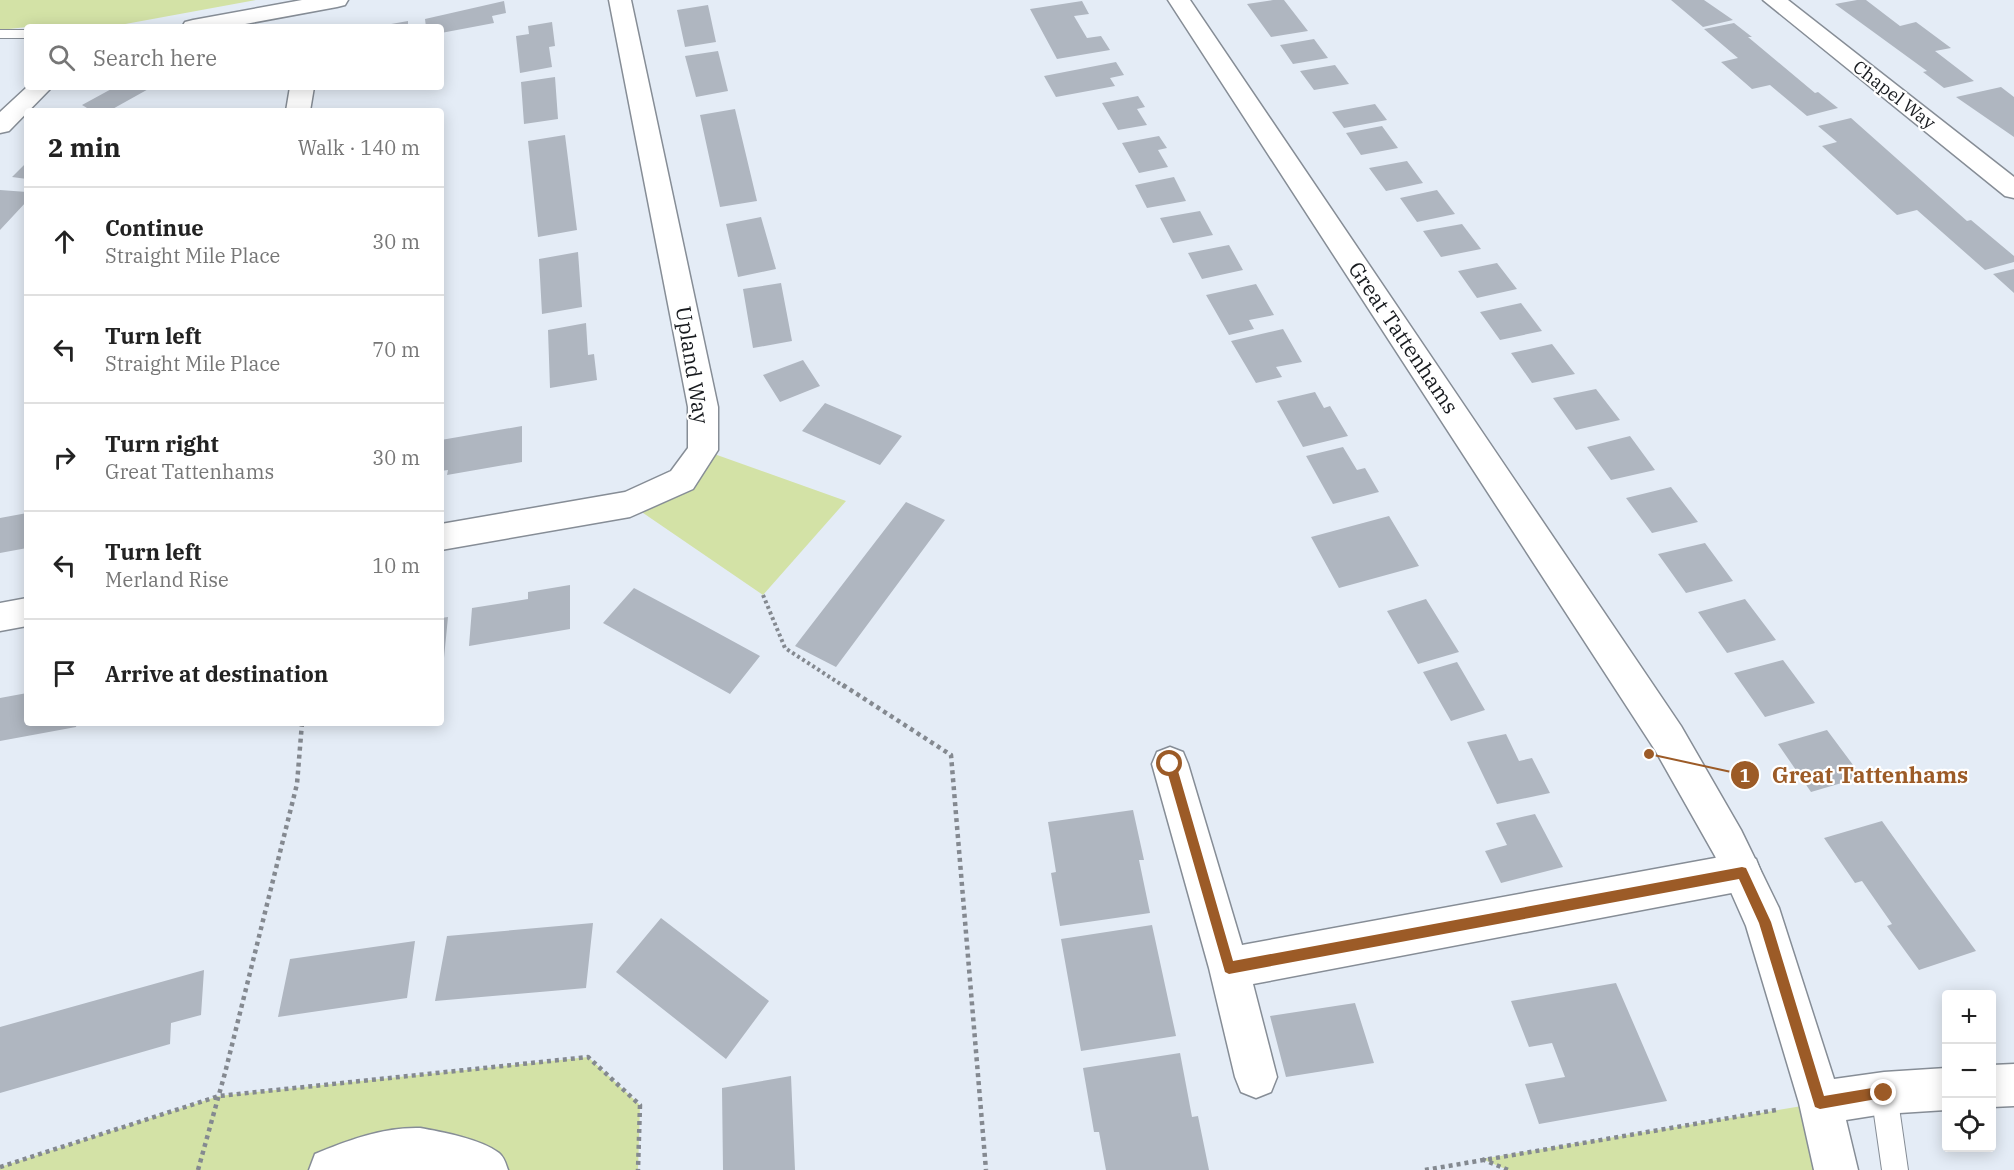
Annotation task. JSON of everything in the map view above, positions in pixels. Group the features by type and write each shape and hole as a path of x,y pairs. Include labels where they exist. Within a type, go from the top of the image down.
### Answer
{"street":[{"path":"226,24 304,17 338,0"},
{"name":"Upland Way","path":"444,536 630,504 682,480 704,450 703,407 620,0"},
{"name":"Great Tattenhams","path":"1179,0 1668,738 1728,843 1765,922 1820,1103 1836,1170"},
{"name":"Chapel Way","path":"1774,0 2014,190"},
{"path":"0,126 37,90"},
{"path":"298,108 302,90"},
{"path":"0,617 24,613"},
{"path":"1170,764 1229,968 1256,1077"},
{"path":"1229,968 1742,872"},
{"path":"1996,1086 2014,1085"},
{"path":"1820,1103 1884,1093 1942,1089"},
{"path":"331,1170 348,1161 416,1150 477,1164 486,1170"}],"lane":[{"path":"0,34 24,34"},
{"path":"1884,1093 1895,1170"}],"path":[{"path":"763,596 785,648 951,755 986,1170"},
{"path":"198,1170 219,1096 297,784 302,726"},
{"path":"0,1167 219,1096 588,1057 640,1105 638,1170"},
{"path":"1425,1170 1820,1103"},
{"path":"1482,1159 1508,1170"}],"green space":[{"path":"0,0 256,0 125,24 24,24 24,27 0,30"},
{"path":"703,450 846,501 763,595 630,504"},
{"path":"588,1057 640,1105 638,1170 0,1170 0,1167 219,1096"},
{"path":"1820,1103 1836,1170 1508,1170 1482,1159"}],"building":[{"path":"1284,0 1308,31 1271,37 1247,4"},
{"path":"1671,0 1704,0 1733,20 1703,27"},
{"path":"1866,0 1900,26 1916,22 1951,48 1935,51 1974,81 1944,88 1923,72 1927,71 1835,4"},
{"path":"504,1 506,13 492,16 494,23 444,32 444,24 426,24 425,19"},
{"path":"1082,1 1089,14 1074,16 1087,38 1101,36 1110,50 1057,59 1030,9"},
{"path":"708,5 716,42 685,47 677,10"},
{"path":"408,21 408,24 391,24"},
{"path":"552,22 555,46 549,47 552,67 520,73 516,36 529,34 528,26"},
{"path":"1734,23 1815,93 1818,92 1838,108 1807,116 1770,85 1752,89 1721,62 1738,58 1704,29"},
{"path":"1314,39 1328,58 1293,64 1280,45"},
{"path":"718,51 728,91 696,97 685,56"},
{"path":"1116,62 1124,75 1110,78 1115,86 1056,97 1044,76"},
{"path":"1335,65 1349,84 1314,90 1300,71"},
{"path":"555,77 558,119 524,124 521,82"},
{"path":"2001,87 2014,97 2014,137 1956,97"},
{"path":"110,90 147,90 114,108 87,108 82,105"},
{"path":"1138,96 1145,107 1137,109 1147,125 1118,130 1102,103"},
{"path":"1375,104 1387,120 1344,128 1332,112"},
{"path":"735,109 757,201 720,207 700,115"},
{"path":"1851,118 1967,221 1971,220 2014,256 2014,262 1985,270 1917,210 1897,215 1822,146 1837,142 1818,126"},
{"path":"1382,126 1398,148 1361,155 1346,133"},
{"path":"565,135 577,230 538,237 528,141"},
{"path":"1159,136 1167,148 1158,150 1168,167 1139,173 1122,143"},
{"path":"1407,161 1423,183 1386,191 1369,168"},
{"path":"24,165 24,179 12,177"},
{"path":"1174,177 1186,201 1147,208 1135,185"},
{"path":"0,190 24,192 24,204 0,230"},
{"path":"1437,190 1455,214 1417,222 1400,198"},
{"path":"1200,211 1213,235 1173,243 1160,218"},
{"path":"761,217 776,269 738,277 726,224"},
{"path":"1462,224 1481,249 1441,257 1423,231"},
{"path":"1229,245 1243,270 1202,279 1188,253"},
{"path":"578,252 582,307 542,314 539,259"},
{"path":"1497,263 1517,289 1477,298 1458,271"},
{"path":"2014,269 2014,293 1993,274"},
{"path":"781,283 792,341 753,348 743,289"},
{"path":"1256,284 1274,315 1249,320 1254,329 1229,335 1206,295"},
{"path":"1521,303 1542,331 1500,340 1480,312"},
{"path":"586,323 588,355 594,354 597,380 550,388 548,330"},
{"path":"1283,329 1302,362 1276,367 1282,377 1256,383 1231,341"},
{"path":"1552,344 1575,374 1532,383 1511,353"},
{"path":"803,360 820,386 780,402 763,375"},
{"path":"1596,389 1620,420 1576,430 1553,398"},
{"path":"1315,392 1324,408 1330,406 1348,436 1303,447 1277,401"},
{"path":"825,403 902,436 880,465 802,431"},
{"path":"522,426 522,462 447,475 448,470 444,471 444,439"},
{"path":"1630,436 1655,470 1611,480 1587,447"},
{"path":"1343,447 1357,470 1365,468 1379,492 1333,504 1306,456"},
{"path":"1671,487 1698,522 1652,533 1626,498"},
{"path":"906,502 945,520 836,667 795,646"},
{"path":"24,514 24,549 0,553 0,518"},
{"path":"1389,516 1419,566 1339,588 1311,537"},
{"path":"1705,543 1733,581 1686,593 1658,554"},
{"path":"570,585 570,629 469,646 472,608 528,599 528,592"},
{"path":"634,588 760,656 730,694 603,623"},
{"path":"1426,599 1459,652 1418,664 1387,611"},
{"path":"1745,599 1776,640 1727,653 1698,612"},
{"path":"448,617 444,658 444,618"},
{"path":"1783,660 1815,703 1765,717 1734,673"},
{"path":"1457,662 1485,710 1451,721 1423,672"},
{"path":"24,694 24,726 76,727 0,741 0,698"},
{"path":"1827,730 1862,777 1811,792 1778,744"},
{"path":"1506,734 1519,761 1532,758 1550,793 1497,804 1467,742"},
{"path":"1133,810 1144,860 1139,860 1150,913 1060,926 1051,873 1056,872 1048,822"},
{"path":"1535,814 1563,867 1501,883 1485,851 1507,845 1496,823"},
{"path":"1882,821 1976,951 1919,970 1887,926 1892,924 1862,881 1855,883 1824,838"},
{"path":"661,918 769,1001 726,1059 616,972"},
{"path":"593,923 586,988 435,1001 447,936"},
{"path":"1152,925 1176,1036 1081,1051 1061,939"},
{"path":"415,941 407,998 278,1017 290,959"},
{"path":"204,970 201,1015 171,1023 170,1044 0,1093 0,1027"},
{"path":"1616,983 1667,1101 1539,1124 1525,1084 1565,1077 1552,1043 1529,1047 1511,1001"},
{"path":"1355,1003 1374,1063 1286,1077 1270,1016"},
{"path":"1180,1053 1192,1117 1198,1116 1209,1170 1106,1170 1099,1132 1094,1132 1083,1068"},
{"path":"791,1076 795,1170 723,1170 722,1088"}],"place":[{"name":"Great Tattenhams","path":"1649,754"}],"route":[{"path":"1170,764 1229,968 1742,872 1765,922 1820,1103 1884,1093"}]}
